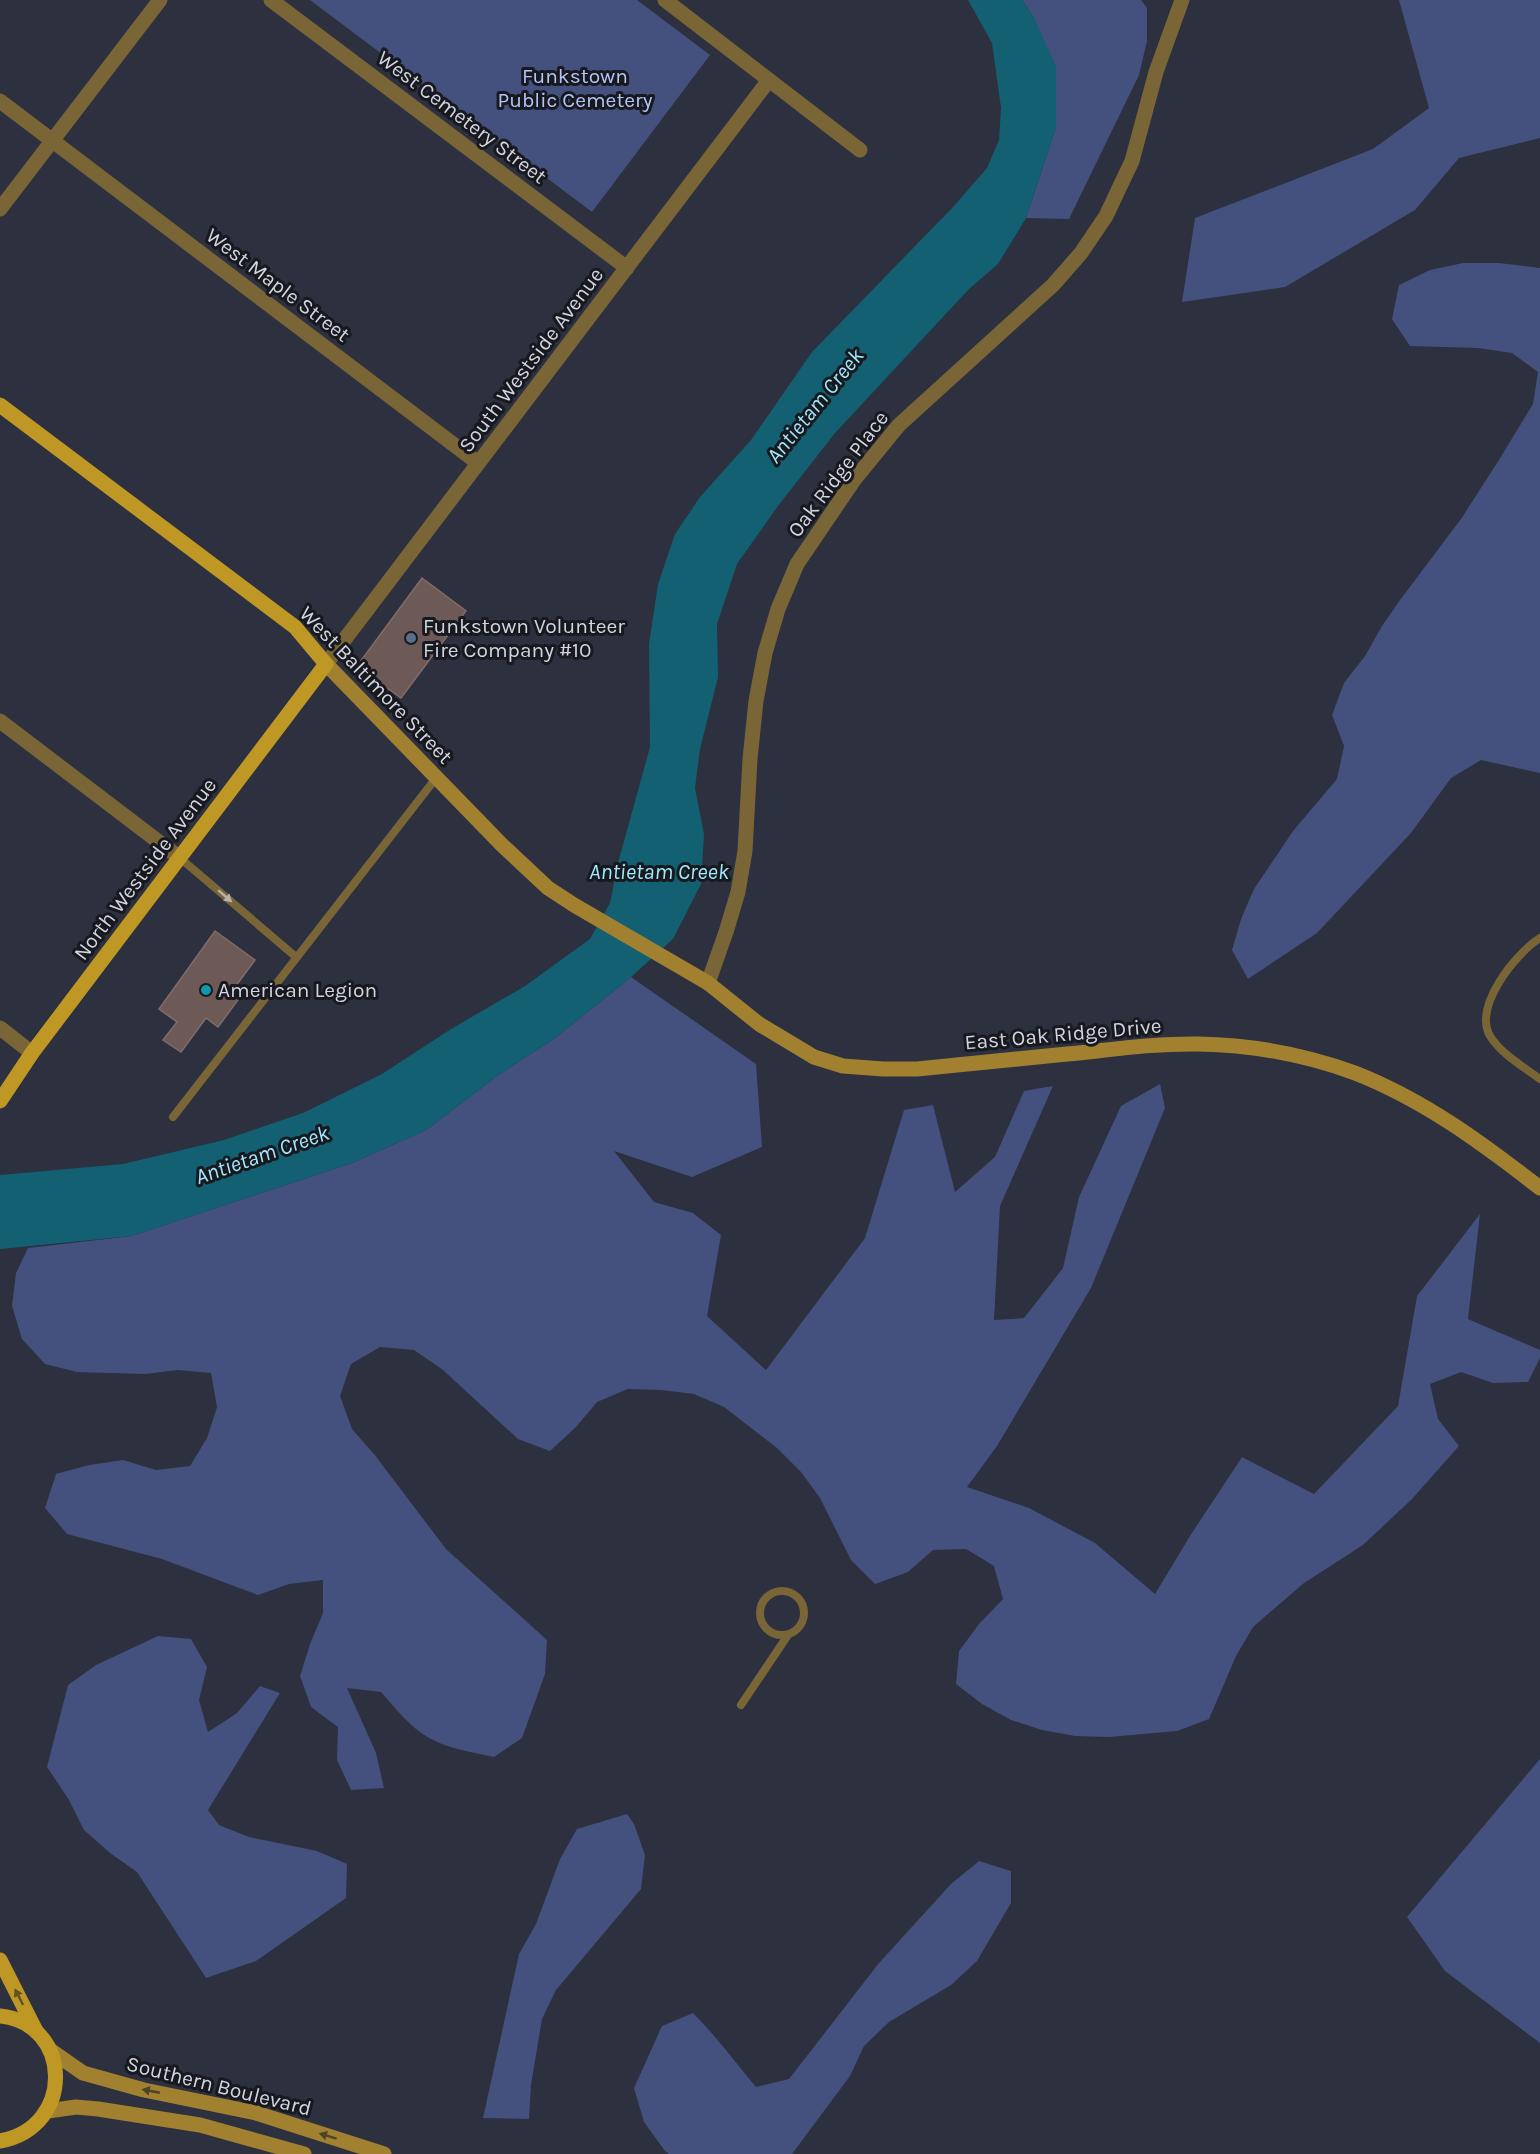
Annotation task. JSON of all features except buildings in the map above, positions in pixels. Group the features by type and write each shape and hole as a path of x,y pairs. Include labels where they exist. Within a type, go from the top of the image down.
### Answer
{"main road":[{"name":"West Baltimore Street","path":"0,405 294,627 326,664"},
{"name":"North Westside Avenue","path":"0,1101 32,1053 326,664"},
{"path":"0,1960 37,2034"},
{"path":"0,2016 7,2016 24,2023 37,2034 50,2050 56,2070 55,2091 48,2111 34,2127 16,2138 0,2152"},
{"path":"0,2141 16,2138"}],"street":[{"path":"0,209 160,0"},
{"name":"West Cemetery Street","path":"271,0 627,268"},
{"path":"665,0 860,150"},
{"name":"Oak Ridge Place","path":"708,982 732,912 745,852 750,759 756,701 765,653 778,609 797,564 854,480 899,425 1053,285 1081,253 1106,216 1132,161 1156,72 1182,0"},
{"name":"South Westside Avenue","path":"326,664 770,80"},
{"name":"West Maple Street","path":"0,101 478,463"},
{"name":"West Baltimore Street","path":"326,664 526,869 548,888 597,918"},
{"path":"0,721 180,858"},
{"name":"East Oak Ridge Drive","path":"597,918 708,982 759,1024 783,1040 814,1057 843,1066 883,1070 917,1069 1129,1048 1198,1044 1247,1048 1301,1057 1354,1073 1442,1116 1484,1144 1540,1188"},
{"path":"0,1028 32,1053"},
{"name":"Southern Boulevard","path":"50,2050 83,2073 144,2090 256,2113 384,2154"},
{"name":"Southern Boulevard","path":"48,2111 76,2107 98,2109 200,2125 304,2154"}],"lane":[{"path":"173,1117 436,778"},
{"path":"180,858 296,957"},
{"path":"1540,938 1516,958 1502,979 1490,1000 1486,1019 1490,1035 1503,1050 1540,1079"},
{"path":"741,1705 788,1635 796,1631 801,1624 804,1616 803,1607 793,1594 785,1591 776,1592 763,1602 760,1611 761,1619 771,1633 788,1635"}],"green space":[{"name":"Funkstown Public Cemetery","path":"310,0 637,0 710,55 592,212"},
{"path":"1022,0 1141,0 1147,8 1147,41 1139,75 1069,219 1026,218 1056,127 1034,18"},
{"path":"1399,0 1540,0 1540,138 1459,158 1415,210 1285,287 1182,302 1195,218 1373,149 1429,108"},
{"path":"1463,263 1499,263 1540,268 1540,773 1481,760 1451,778 1411,833 1317,933 1248,979 1232,950 1241,919 1254,889 1293,831 1337,779 1344,746 1332,715 1344,683 1365,656 1400,600 1461,519 1533,404 1538,372 1512,353 1478,348 1410,346 1392,319 1399,285 1430,270"},
{"path":"631,977 756,1064 762,1147 692,1177 614,1151 654,1202 693,1213 721,1235 707,1316 766,1370 865,1238 904,1110 933,1105 955,1192 995,1157 1024,1091 1053,1086 1000,1206 994,1320 1024,1318 1063,1268 1079,1197 1121,1106 1160,1084 1165,1108 1091,1288 997,1446 967,1487 1029,1508 1095,1543 1155,1594 1242,1457 1314,1494 1398,1406 1417,1296 1480,1214 1468,1319 1540,1350 1540,1358 1528,1382 1493,1383 1461,1372 1430,1384 1438,1419 1459,1446 1412,1499 1363,1545 1304,1583 1253,1627 1236,1656 1209,1719 1177,1731 1109,1737 1075,1736 1042,1730 1011,1720 982,1704 956,1684 959,1651 979,1624 1003,1599 994,1566 966,1549 933,1550 908,1572 875,1584 851,1560 820,1498 801,1472 777,1448 724,1407 694,1394 628,1389 597,1402 576,1427 550,1451 518,1439 443,1370 414,1350 380,1347 351,1364 340,1396 352,1429 374,1454 446,1549 547,1640 545,1674 522,1738 494,1757 453,1748 422,1734 397,1711 381,1692 347,1688 376,1753 384,1788 351,1790 337,1760 338,1727 311,1707 300,1676 323,1613 323,1580 289,1584 258,1595 162,1559 67,1534 45,1508 56,1474 89,1465 123,1460 156,1470 190,1466 207,1438 217,1407 211,1373 178,1370 145,1374 77,1372 45,1364 22,1339 12,1306 16,1273 28,1248 132,1236 352,1163 426,1130 497,1076 555,1038"},
{"path":"158,1636 191,1639 207,1667 199,1700 208,1732 237,1713 260,1686 280,1693 208,1810 219,1825 249,1837 317,1851 347,1864 346,1898 256,1961 206,1978 137,1872 110,1853 84,1830 69,1800 47,1767 68,1685 96,1665"},
{"path":"1540,1759 1540,2043 1445,1971 1407,1917"},
{"path":"627,1814 634,1824 645,1855 641,1889 556,1990 542,2019 531,2085 529,2119 483,2118 519,1954 536,1924 560,1859 577,1829"},
{"path":"979,1861 1011,1871 1011,1903 977,1961 951,1985 889,2022 864,2046 850,2076 792,2154 669,2154 665,2151 644,2122 634,2088 662,2026 693,2013 756,2087 789,2079 879,1963 951,1884"}],"water":[{"name":"Antietam Creek","path":"968,0 1022,0 1034,18 1056,66 1056,127 1026,218 998,264 969,289 835,433 778,506 737,564 717,624 718,677 700,749 695,788 704,834 701,884 673,939 631,977 555,1038 497,1076 426,1130 352,1163 132,1236 0,1249 0,1175 123,1164 224,1140 303,1113 382,1074 451,1029 525,986 590,939 610,903 618,863 650,747 649,644 658,584 675,534 700,497 751,440 812,352 953,207 987,168 999,140 1001,108 992,43"}],"place":[{"name":"Funkstown Volunteer Fire Company #10","path":"411,638"},
{"name":"American Legion","path":"206,990"}]}
